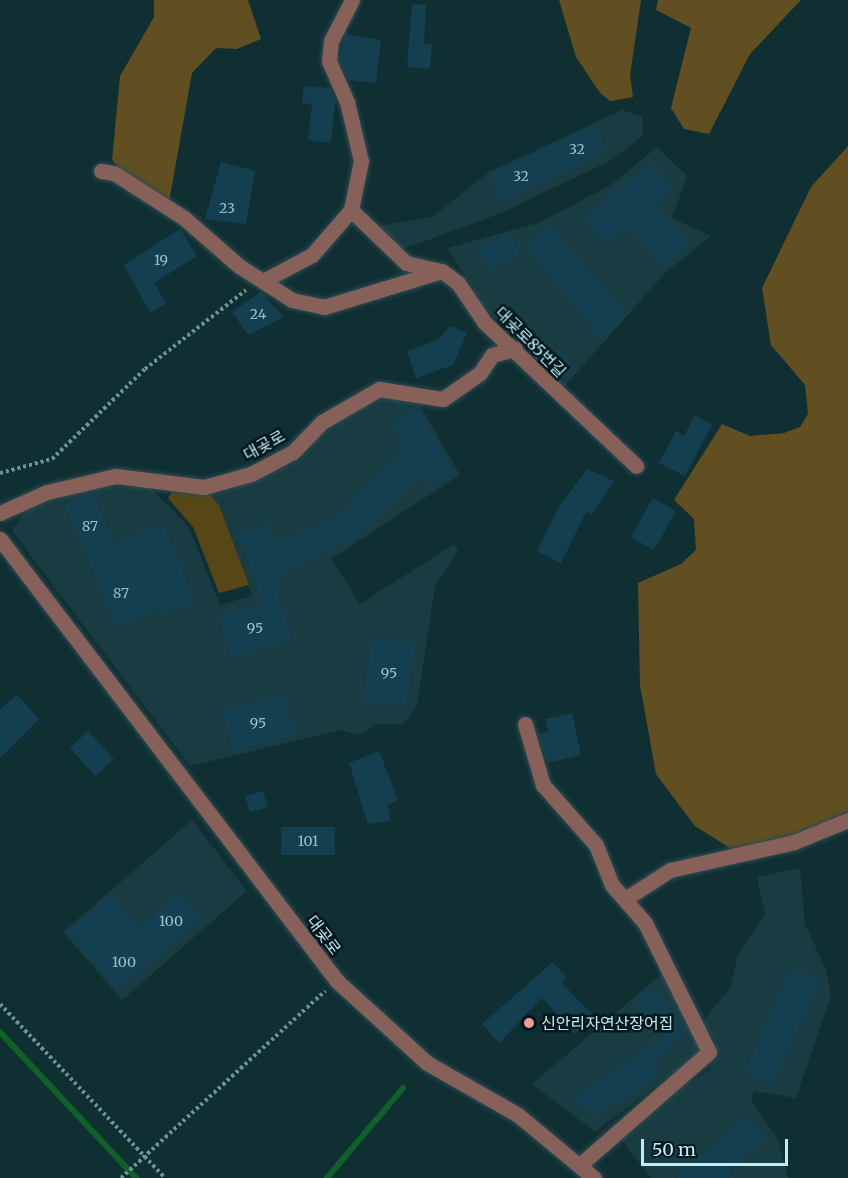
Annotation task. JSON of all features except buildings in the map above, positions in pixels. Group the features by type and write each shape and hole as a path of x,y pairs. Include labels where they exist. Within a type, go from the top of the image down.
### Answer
{"street":[{"path":"263,281 312,255 351,210 361,161 347,102 329,61 331,41 351,0"},
{"path":"101,171 114,173 184,218 263,281 292,300 324,307 442,271"},
{"path":"351,210 406,263 442,271"},
{"name":"대곶로85번길","path":"442,271 458,283 485,323 636,466"},
{"name":"대곶로","path":"0,513 47,492 116,476 204,487 251,474 293,452 322,422 379,389 443,399 480,373 492,355 515,349"},
{"name":"대곶로","path":"0,539 336,981 427,1063 518,1115 581,1164 594,1178"},
{"path":"525,724 543,785 596,845 625,899 645,923 709,1052 581,1164"},
{"path":"625,899 669,870 794,843 848,820"}],"path":[{"path":"0,473 52,459 145,369 263,281"},
{"name":"대곶로","path":"121,1178 336,981"},
{"path":"0,1004 165,1178"}],"shaded area":[{"path":"154,0 248,0 261,39 237,49 216,48 192,73 169,202 137,185 112,160 120,76 154,17"},
{"path":"559,0 641,0 630,75 633,97 610,101 600,93 576,57"},
{"path":"658,0 801,0 750,54 709,134 684,129 671,108 691,28 656,10"},
{"path":"622,110 642,117 643,136 610,161 499,214 400,250 378,226 432,217 489,172"},
{"path":"848,146 848,815 826,827 738,853 695,826 656,774 640,685 638,583 681,564 696,550 694,519 674,500 722,424 750,436 784,433 800,427 808,414 805,385 771,345 762,288 811,187"},
{"path":"657,147 687,176 672,218 711,236 665,273 563,388 484,307 448,248 541,222 612,184"},
{"path":"379,395 418,402 460,475 331,559 360,604 454,544 458,551 435,586 417,706 403,724 378,724 360,735 340,730 190,766 12,531 26,509 95,487 149,487 189,527 220,605 252,596 219,505 208,492 289,465 327,424"},
{"path":"174,489 208,492 219,505 249,585 219,593 193,527 168,498"},
{"path":"192,820 247,891 122,1000 63,932"},
{"path":"800,868 805,924 826,970 831,995 796,1098 754,1091 751,1100 778,1139 788,1178 651,1178 621,1139 653,1105 710,1070 716,1046 703,1022 730,987 738,955 765,915 757,877"},
{"path":"665,971 702,1051 595,1132 532,1084"}],"waterway":[{"path":"0,1032 136,1178"},
{"path":"327,1178 403,1088"}],"place":[{"name":"신안리자연산장어집","path":"529,1023"}]}
